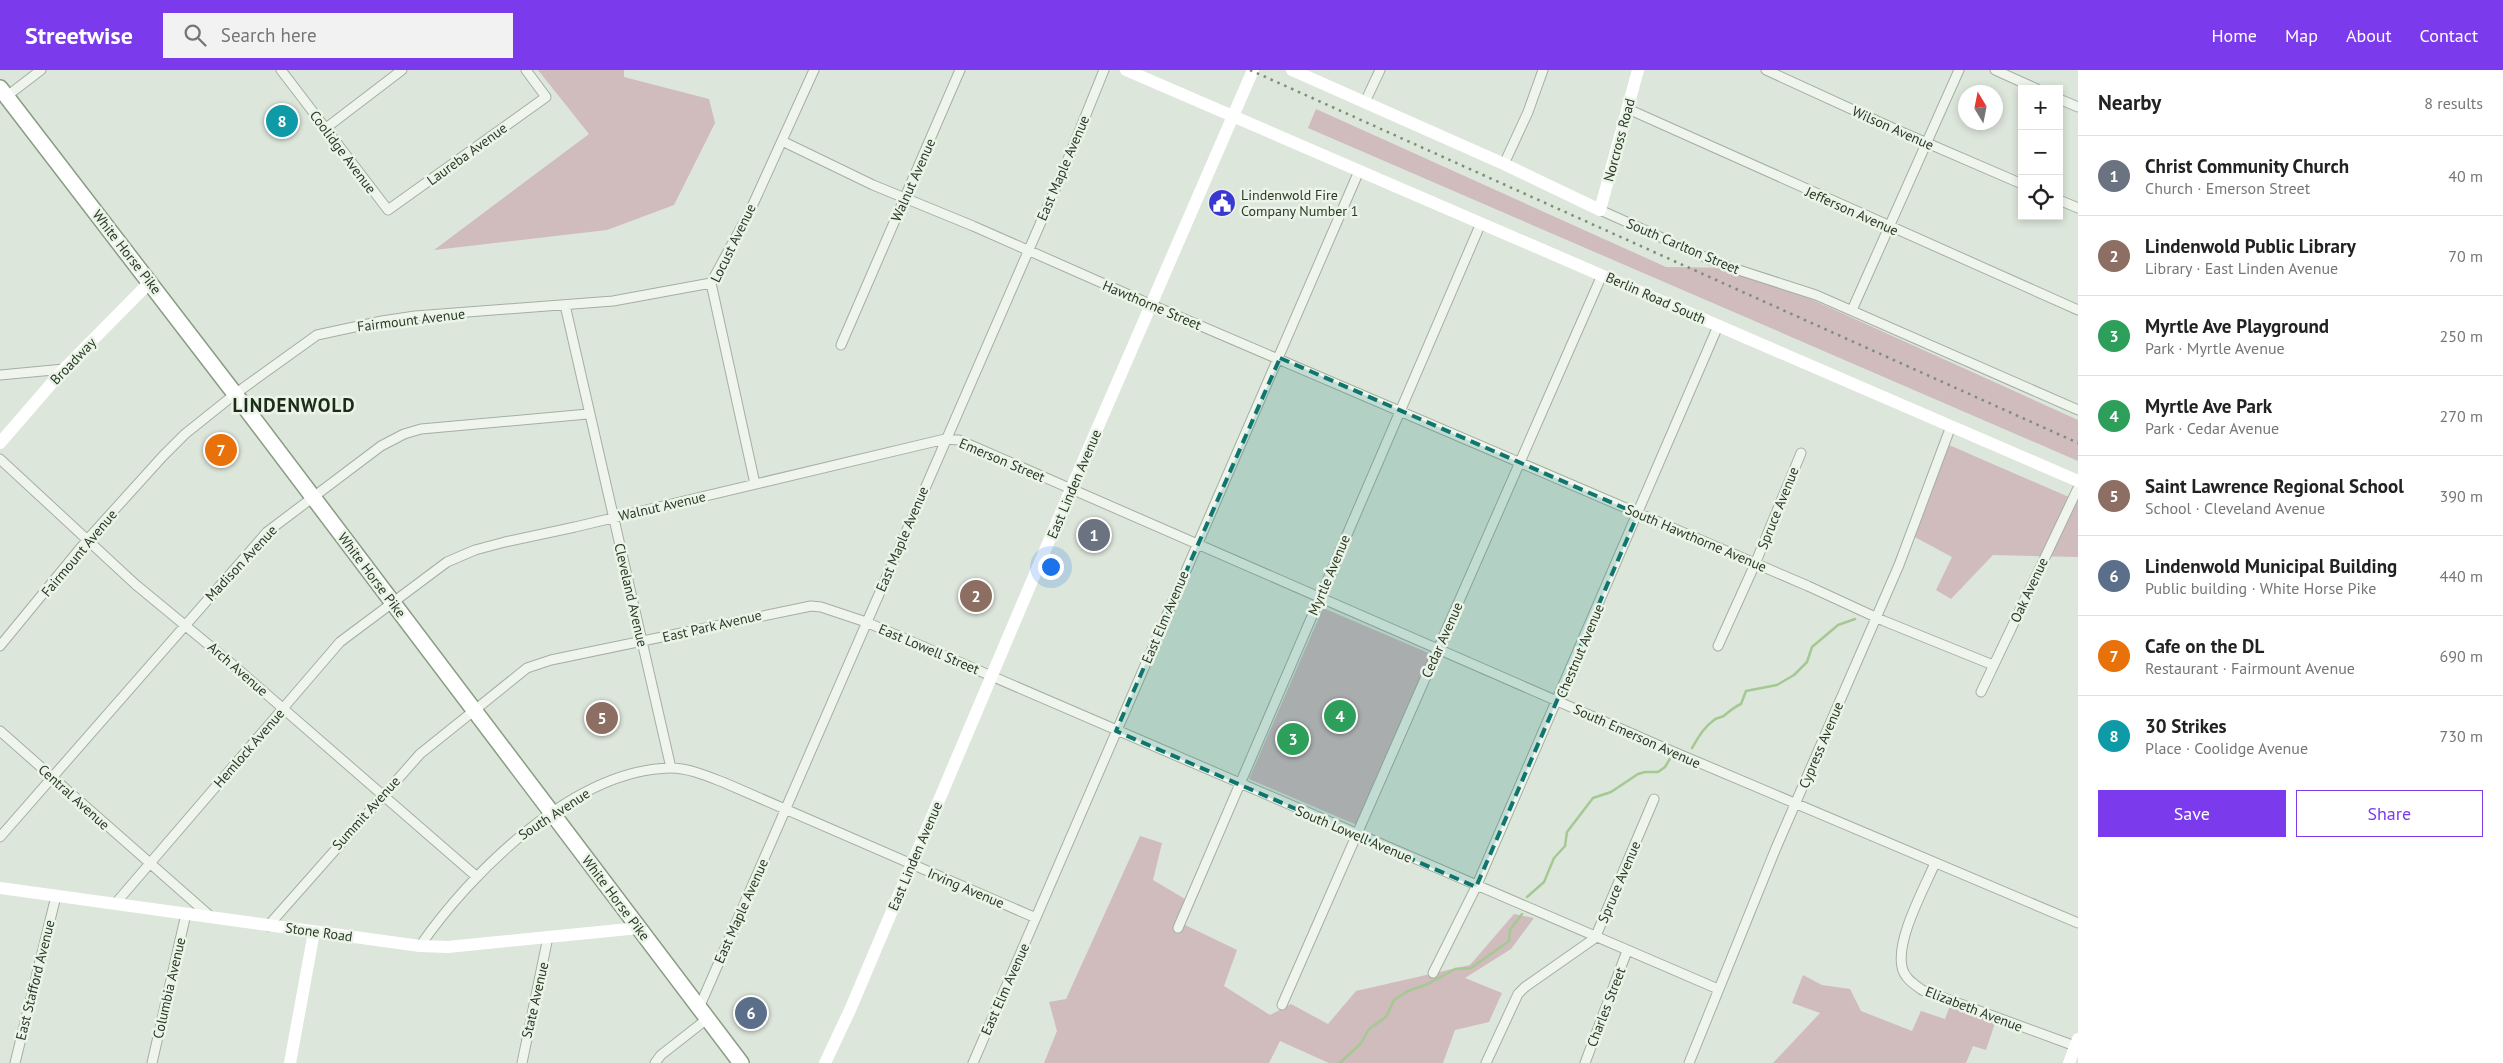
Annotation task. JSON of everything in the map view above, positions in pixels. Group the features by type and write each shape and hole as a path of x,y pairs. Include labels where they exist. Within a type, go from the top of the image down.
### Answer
{"highway":[{"name":"White Horse Pike","path":"3,92 150,282 741,1063"}],"street":[{"path":"3,92 41,70"},
{"name":"Coolidge Avenue","path":"281,70 388,210"},
{"path":"326,128 402,70"},
{"name":"Laureba Avenue","path":"388,210 546,98 526,70"},
{"name":"Locust Avenue","path":"754,484 711,283 750,211 814,70"},
{"name":"Walnut Avenue","path":"841,345 960,70"},
{"name":"East Maple Avenue","path":"703,1014 785,810 1028,251 1104,70"},
{"name":"Berlin Road South","path":"1126,70 2078,481"},
{"name":"East Linden Avenue","path":"825,1063 850,1010 991,676 1253,70"},
{"name":"South Carlton Street","path":"1292,70 1504,164 1720,264 1816,295 2078,410"},
{"path":"1365,102 1380,70"},
{"path":"1504,164 1528,112 1543,70"},
{"name":"Norcross Road","path":"1600,210 1638,70"},
{"name":"Wilson Avenue","path":"1766,70 1928,144 2018,182"},
{"path":"1852,310 1928,144 1959,70"},
{"path":"1995,70 2028,85"},
{"path":"2063,101 2078,107"},
{"name":"Jefferson Avenue","path":"1628,109 2078,310"},
{"name":"Hawthorne Street","path":"782,141 905,198 1400,410"},
{"name":"East Elm Avenue","path":"972,1063 1280,358 1359,171"},
{"path":"2063,202 2078,208"},
{"name":"Myrtle Avenue","path":"1178,928 1481,223"},
{"name":"Cedar Avenue","path":"1282,1005 1602,275"},
{"name":"Broadway","path":"0,443 64,369 150,282"},
{"name":"Fairmount Avenue","path":"0,646 87,540 185,434 235,394 306,342 333,330 415,316 613,301 711,283"},
{"name":"Cleveland Avenue","path":"565,305 588,414 614,518 670,768"},
{"name":"Chestnut Avenue","path":"1433,973 1476,887 1558,701 1718,326"},
{"path":"0,375 64,369"},
{"name":"South Hawthorne Avenue","path":"1400,410 1876,617 1993,665"},
{"name":"Madison Avenue","path":"0,837 267,532 381,446 404,434 421,429 588,414"},
{"name":"Cypress Avenue","path":"1689,1063 1795,804 1899,565 1951,426"},
{"name":"Walnut Avenue","path":"392,601 447,562 475,550 945,439"},
{"name":"Emerson Street","path":"945,439 959,440 1197,545"},
{"name":"Spruce Avenue","path":"1718,646 1755,564 1801,453"},
{"name":"Arch Avenue","path":"0,459 135,584 283,708 381,796 477,878"},
{"name":"Oak Avenue","path":"1981,692 2078,488"},
{"name":"South Emerson Avenue","path":"1197,545 1795,804 2078,923"},
{"name":"Hemlock Avenue","path":"115,904 148,863 340,642 392,601"},
{"name":"East Lowell Street","path":"817,606 866,622 991,676"},
{"name":"East Park Avenue","path":"474,710 527,668 551,660 642,642 797,607 817,606"},
{"name":"South Lowell Avenue","path":"991,676 1239,785 1718,989"},
{"name":"Summit Avenue","path":"268,926 420,754 474,710"},
{"name":"Central Avenue","path":"0,731 148,863 211,916"},
{"name":"South Avenue","path":"420,946 477,878 514,841 582,793 600,785 633,775 670,768 696,772 785,810"},
{"name":"Spruce Avenue","path":"1595,938 1654,799"},
{"name":"Irving Avenue","path":"785,810 1036,918"},
{"name":"Elizabeth Avenue","path":"1935,863 1901,950 1902,967 1909,980 1922,990 2077,1042"},
{"name":"Stone Road","path":"0,888 420,946 448,947 639,928"},
{"name":"East Stafford Avenue","path":"15,1063 56,896"},
{"name":"Columbia Avenue","path":"152,1063 186,914"},
{"path":"290,1063 314,932"},
{"name":"State Avenue","path":"522,1063 548,937"},
{"path":"1486,1063 1518,994 1525,987 1595,938"},
{"name":"Charles Street","path":"1585,1063 1628,951"},
{"path":"655,1063 703,1014"},
{"path":"2069,1063 2077,1042"}],"highlighted area":[{"path":"1280,358 1638,514 1476,887 1116,731"}],"shaded area":[{"path":"538,70 624,70 624,77 709,99 715,123 674,205 607,230 434,250 589,134"},
{"path":"1316,109 1666,267 1742,268 2078,420 2078,461 1308,128"},
{"path":"1949,445 2078,501 2078,557 1993,555 1951,599 1936,590 1952,557 1911,535"},
{"path":"1323,608 1431,654 1357,825 1249,779"},
{"path":"1140,836 1162,843 1153,880 1190,902 1183,924 1237,950 1224,986 1270,1015 1291,1004 1328,1024 1356,991 1470,965 1514,914 1534,918 1511,949 1465,978 1502,993 1489,1022 1455,1030 1443,1063 1329,1063 1280,1041 1269,1063 1044,1063 1057,1031 1049,1002 1066,999"},
{"path":"1803,975 1822,985 1850,989 1861,1011 1912,1031 1921,1011 1945,1019 1952,1000 1997,1017 1986,1050 1973,1046 1966,1063 1773,1063 1820,1013 1792,1003"}],"waterway":[{"path":"1692,748 1710,723 1741,704 1746,691 1777,685 1794,675 1807,662 1812,647 1838,625 1855,619"},
{"path":"1527,897 1544,882 1554,858 1565,846 1567,832 1593,798 1611,792 1638,774 1658,772 1665,767 1671,757"},
{"path":"1340,1063 1361,1043 1369,1029 1386,1017 1394,1000 1408,991 1428,984 1455,969 1471,968 1509,941 1510,930 1522,914"}],"railway":[{"path":"1250,70 2078,443"}],"place":[{"name":"30 Strikes","path":"282,121"},
{"name":"Lindenwold Fire Company Number 1","path":"1222,203"},
{"name":"Cafe on the DL","path":"221,450"},
{"name":"Christ Community Church","path":"1094,535"},
{"name":"Lindenwold Public Library","path":"976,596"},
{"name":"Myrtle Ave Park","path":"1340,716"},
{"name":"Saint Lawrence Regional School","path":"602,718"},
{"name":"Myrtle Ave Playground","path":"1293,739"},
{"name":"Lindenwold Municipal Building","path":"751,1013"}],"district":[{"name":"LINDENWOLD","path":"294,405"}]}
